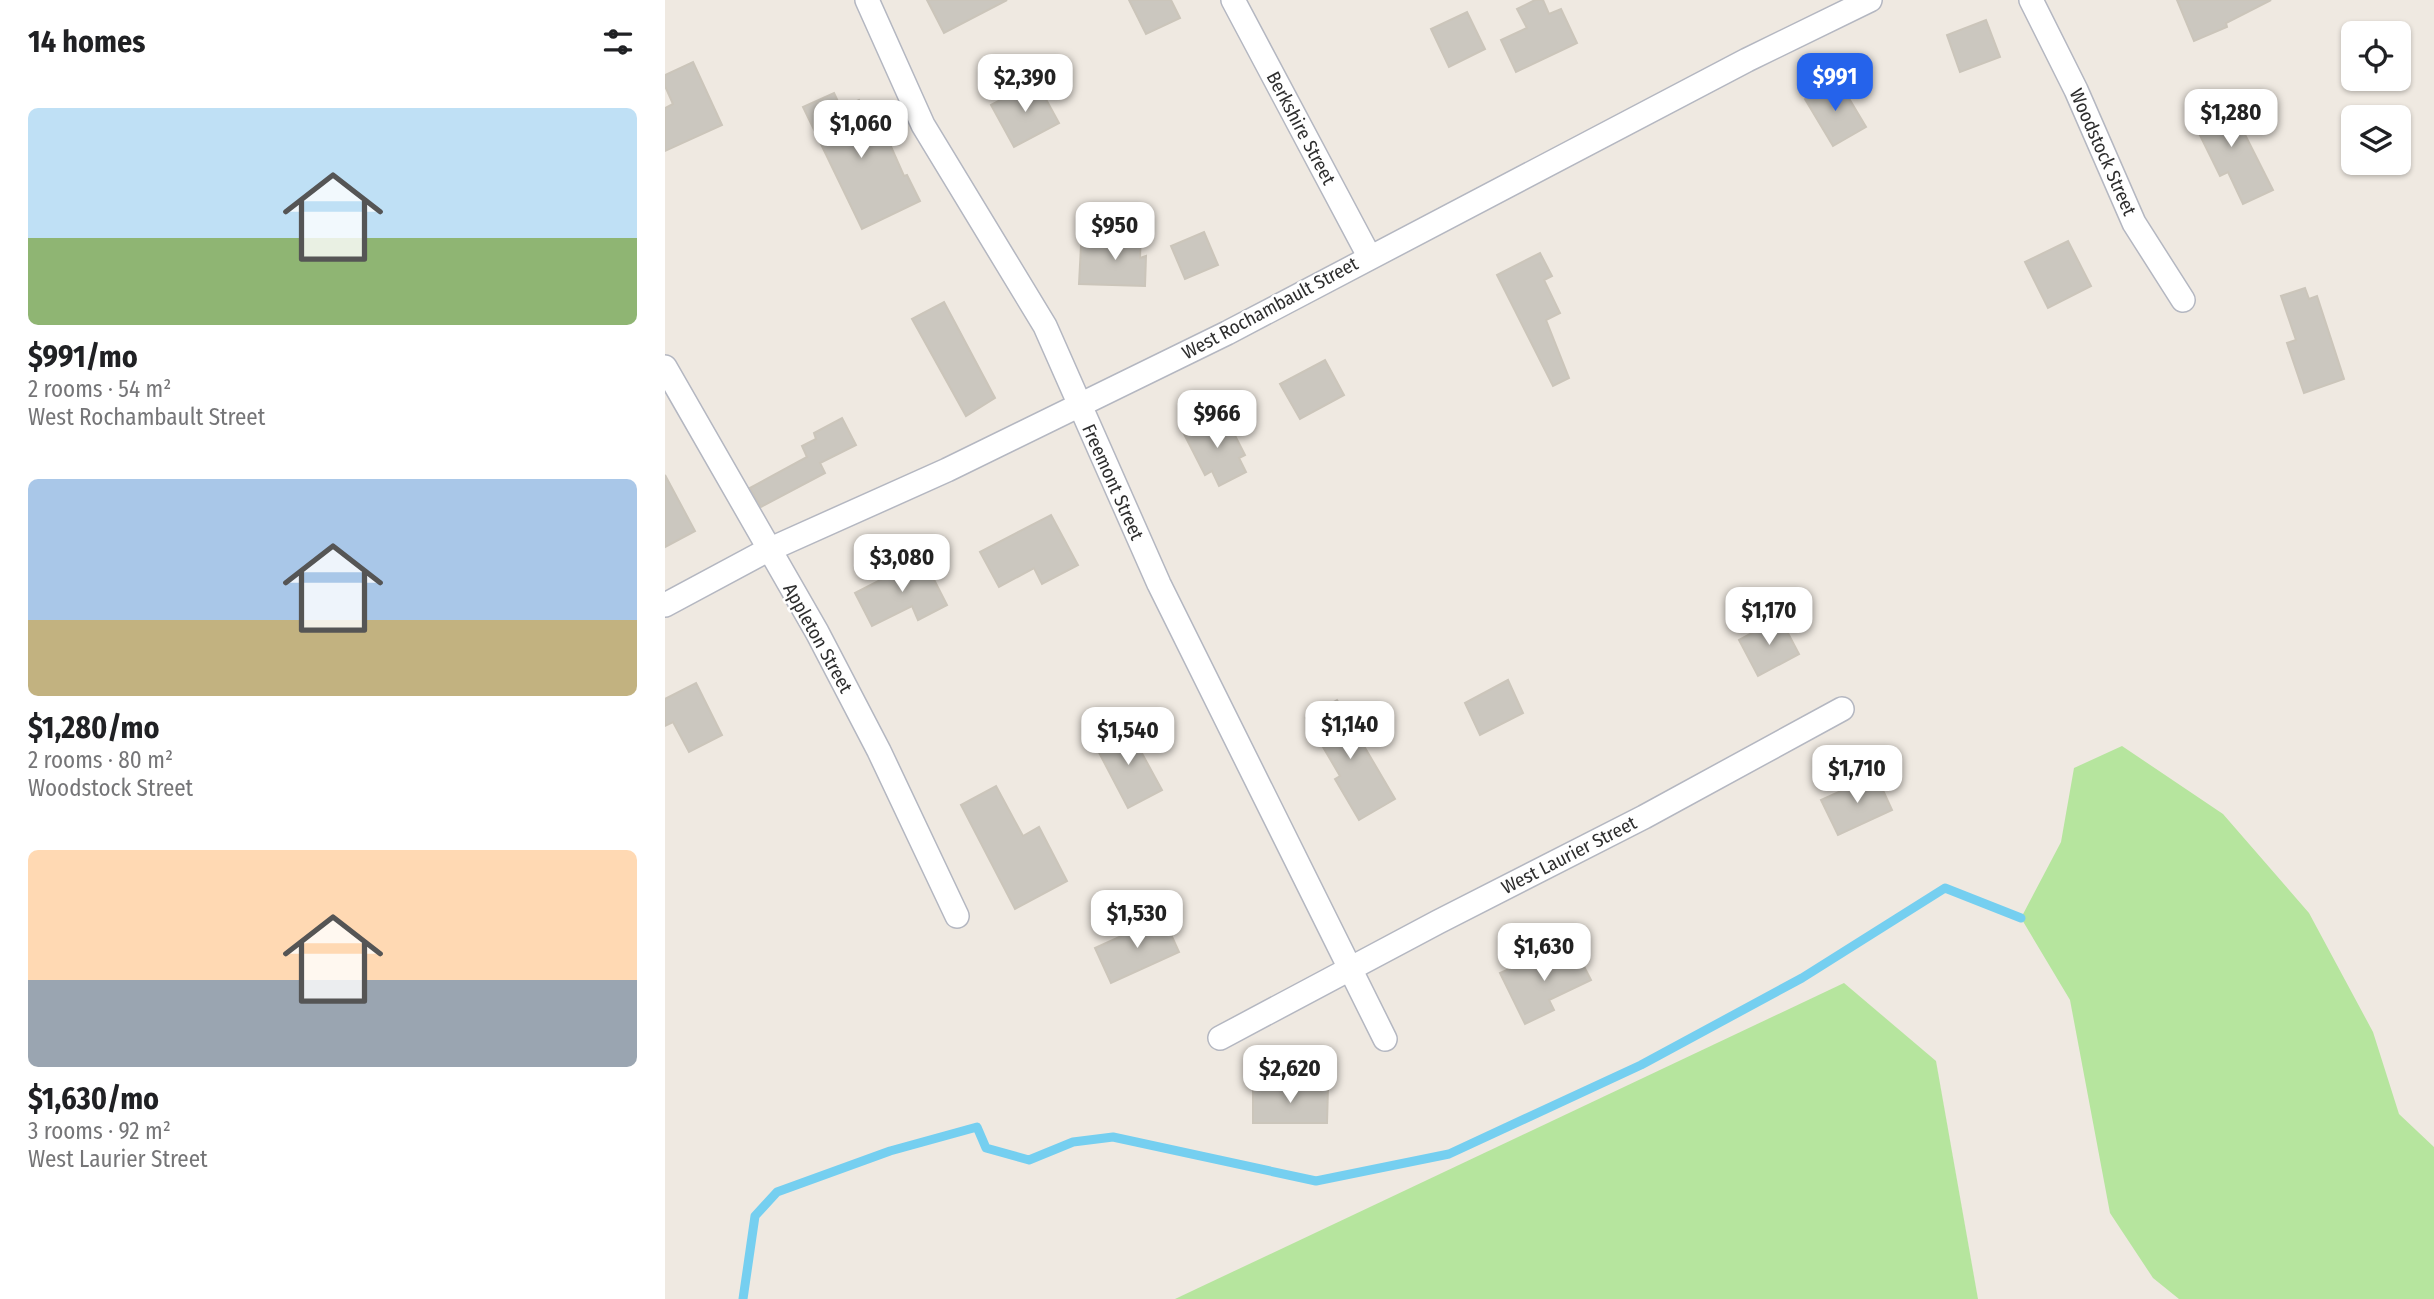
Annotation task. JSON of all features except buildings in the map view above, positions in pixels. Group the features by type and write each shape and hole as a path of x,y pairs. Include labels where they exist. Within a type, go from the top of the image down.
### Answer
{"street":[{"name":"Freemont Street","path":"867,0 923,125 1045,326 1159,584 1385,1039"},
{"name":"Berkshire Street","path":"1233,0 1369,256"},
{"name":"West Rochambault Street","path":"665,605 768,550 947,470 1227,333 1369,256 1747,60 1870,0"},
{"name":"Woodstock Street","path":"2031,0 2076,90 2134,223 2183,300"},
{"name":"Appleton Street","path":"665,368 817,632 873,739 957,916"},
{"name":"West Laurier Street","path":"1220,1038 1842,709"}],"green space":[{"path":"2122,746 2223,814 2309,913 2373,1032 2399,1114 2434,1147 2434,1299 2179,1299 2153,1278 2110,1213 2070,1000 2021,918 2061,842 2074,768"},
{"path":"1844,983 1936,1061 1978,1299 1175,1299"}],"waterway":[{"path":"743,1299 755,1216 777,1192 890,1151 977,1127 986,1148 1029,1160 1073,1142 1113,1137 1316,1181 1449,1154 1641,1065 1802,978 1945,888 2021,918"}]}
